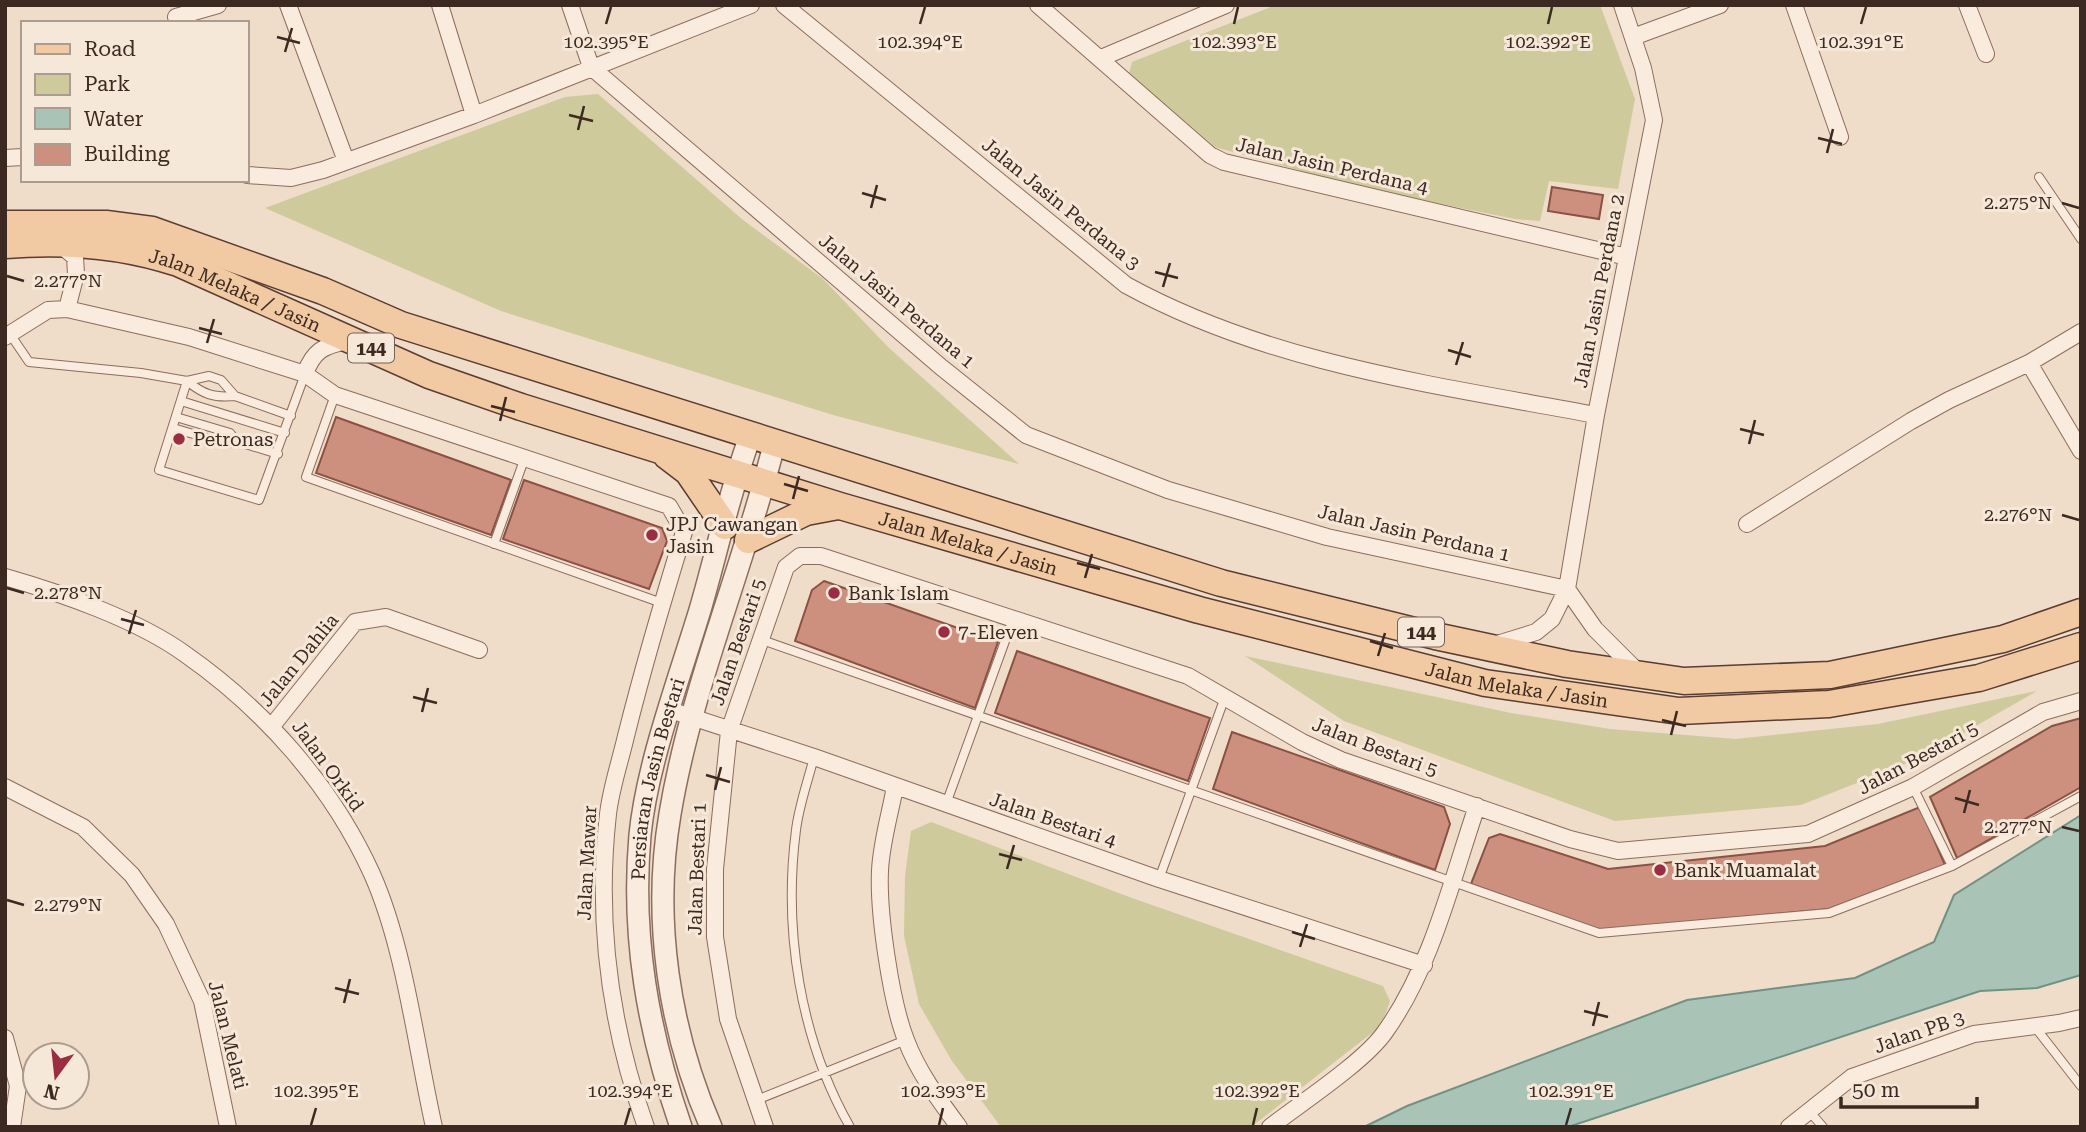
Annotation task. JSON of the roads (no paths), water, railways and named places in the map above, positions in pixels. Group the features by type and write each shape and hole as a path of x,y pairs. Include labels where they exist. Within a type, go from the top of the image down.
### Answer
{"main road":[{"name":"Jalan Melaka / Jasin","path":"5,224 93,223 152,229 323,291 401,325 762,441 1221,583 1489,647 1642,676 1684,681 1830,676 2003,639 2081,612"},
{"name":"Jalan Melaka / Jasin","path":"5,245 112,245 178,262 442,379 657,449 840,506 1199,610 1486,683 1679,711 1829,704 1979,678 2081,646"},
{"path":"657,449 688,472 725,526"},
{"path":"748,540 806,512 840,506"}],"street":[{"path":"176,17 218,5"},
{"path":"288,5 346,161"},
{"path":"440,5 474,115"},
{"path":"570,5 591,66"},
{"path":"248,175 291,178 346,161 474,115 591,66 751,5"},
{"name":"Jalan Jasin Perdana 3","path":"784,5 1126,285 1172,310 1236,336 1328,361 1596,415"},
{"name":"Jalan Jasin Perdana 4","path":"1038,5 1210,155 1224,162 1627,257"},
{"path":"1101,58 1226,5"},
{"name":"Jalan Jasin Perdana 2","path":"1489,647 1536,632 1552,619 1567,589 1596,415 1654,120 1622,5"},
{"path":"1633,37 1720,5"},
{"path":"1794,5 1840,137"},
{"path":"1966,5 1986,54"},
{"name":"Jalan Jasin Perdana 1","path":"591,66 941,367 1026,435 1168,489 1327,537 1567,589"},
{"path":"8,335 48,310 67,309 76,274 75,257 58,243"},
{"name":"Jalan Mawar","path":"67,309 189,337 305,374 335,395 669,506 684,532 608,812 603,898 609,991 627,1074 646,1127"},
{"path":"1747,524 1949,400 2029,363 2081,331"},
{"path":"305,374 311,358 327,344 354,341"},
{"path":"2029,363 2081,451"},
{"name":"Persiaran Jasin Bestari","path":"681,1127 662,1070 646,1006 637,921 640,833 670,710 725,526 737,472 762,441"},
{"name":"Persiaran Jasin Bestari","path":"711,1127 679,1040 667,969 663,889 670,815 692,715 765,481 762,441"},
{"name":"Jalan Bestari 5","path":"729,732 786,567 800,556 821,556 1188,676 1301,742 1341,760 1570,839 1618,851 1808,834 1913,787 2043,712 2081,701"},
{"name":"Jalan Orkid","path":"5,576 100,609 184,653 272,726 336,806 373,876 402,970 434,1127"},
{"path":"1567,589 1595,629 1642,676"},
{"name":"Jalan Dahlia","path":"272,726 355,622 386,617 479,650"},
{"name":"Jalan Bestari 4","path":"670,710 692,715 729,732 814,757 1158,879 1424,965"},
{"name":"Jalan Bestari 1","path":"729,732 715,869 715,937 728,1019 765,1127"},
{"name":"Jalan Melati","path":"5,787 83,827 132,875 166,924 202,1001 228,1127"},
{"path":"895,787 880,871 884,936 906,1040 933,1091 959,1127"},
{"path":"1270,1127 1346,1068 1384,1034 1424,965 1477,806"},
{"name":"Jalan PB 3","path":"1789,1127 1852,1077 1974,1034 2081,1018"},
{"path":"5,1038 18,1086 12,1127"}],"lane":[{"path":"2039,177 2081,239"},
{"path":"8,335 29,362 141,373 187,381 209,376 221,380 234,397"},
{"path":"187,381 159,470 259,500 305,374"},
{"path":"187,381 203,394 217,398 234,397 291,416"},
{"path":"335,395 306,477 663,603"},
{"path":"181,401 285,433"},
{"path":"176,417 230,433 236,441"},
{"path":"173,428 227,444 236,441 278,454"},
{"path":"494,544 524,460"},
{"path":"946,806 1013,620"},
{"path":"762,640 979,714 1450,884 1599,933 1829,913 1952,866 2081,796"},
{"path":"1158,879 1225,697"},
{"path":"814,757 796,827 792,924 805,1010 826,1072 850,1127"},
{"path":"1913,787 1952,866"},
{"path":"2034,1026 2081,1086"},
{"path":"754,1101 906,1040"},
{"path":"1809,1111 1823,1127"}],"water":[{"path":"2081,815 2081,975 2037,988 1980,991 1568,1127 1364,1127 1407,1106 1687,1000 1855,978 1934,942 1954,895"}],"place":[{"name":"Petronas","path":"179,439"},
{"name":"JPJ Cawangan Jasin","path":"652,535"},
{"name":"Bank Islam","path":"834,593"},
{"name":"7-Eleven","path":"944,632"},
{"name":"Bank Muamalat","path":"1660,870"}]}
